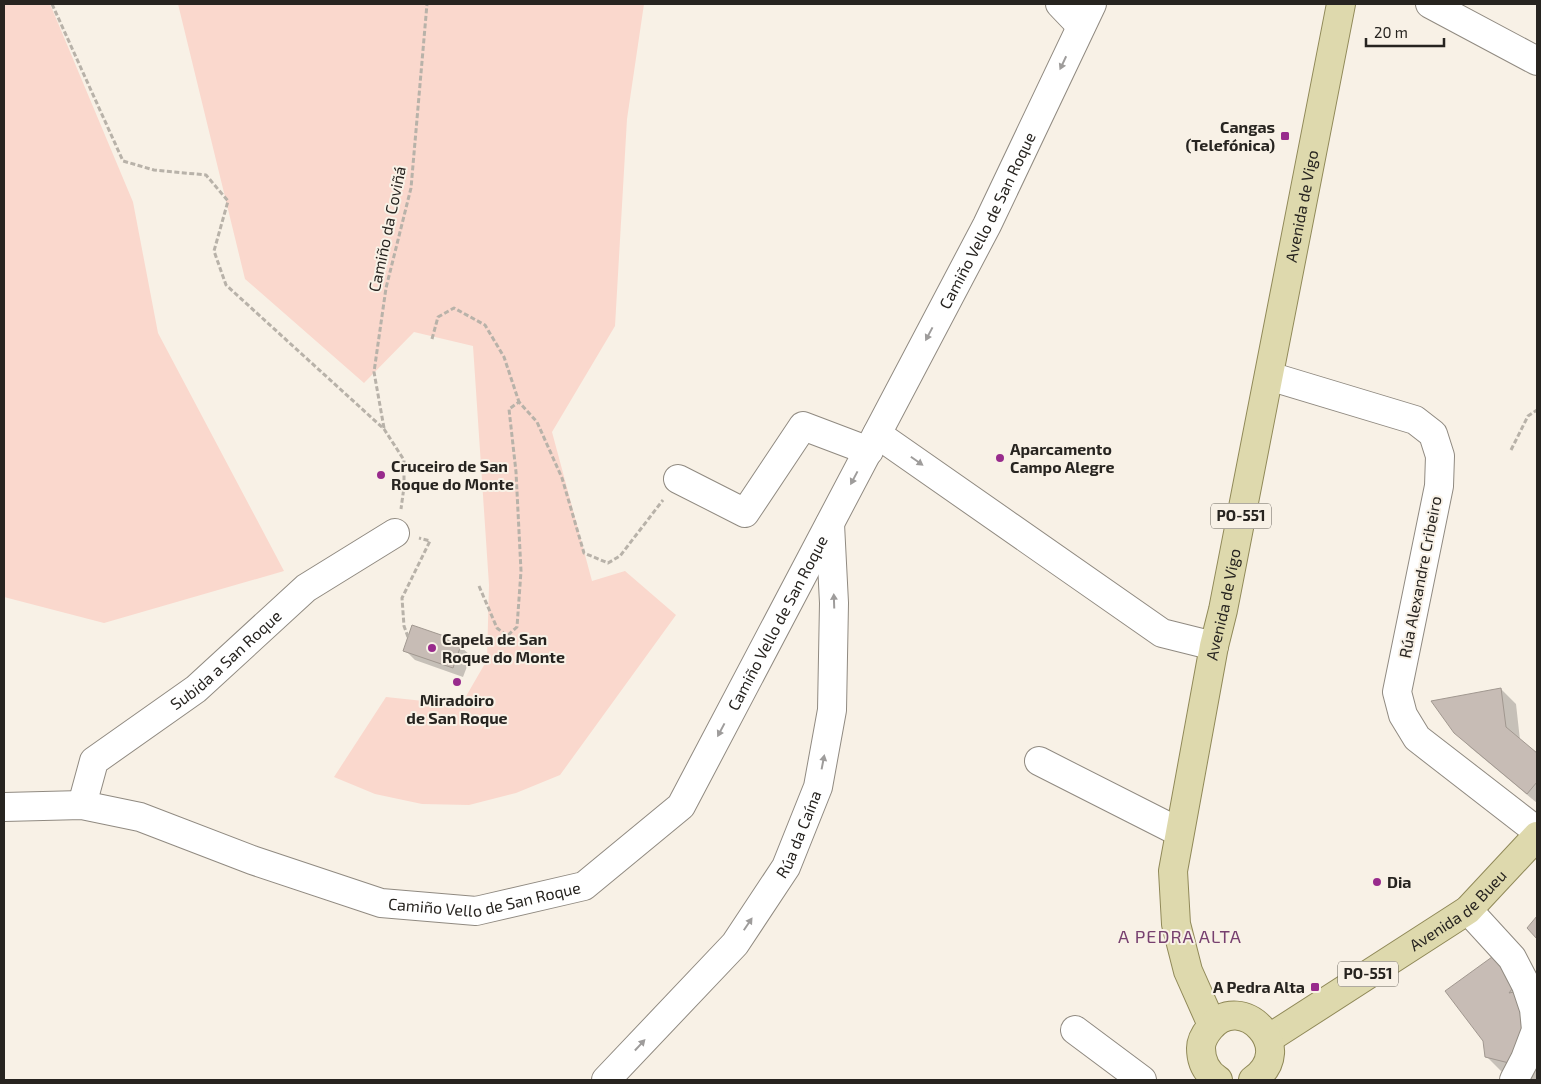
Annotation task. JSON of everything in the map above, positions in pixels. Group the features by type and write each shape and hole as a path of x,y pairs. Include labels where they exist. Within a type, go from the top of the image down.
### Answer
{"main road":[{"name":"Avenida de Vigo","path":"1212,1025 1188,971 1176,924 1173,871 1214,646 1223,610 1341,4"},
{"name":"Avenida de Bueu","path":"1268,1039 1468,910 1537,836"},
{"path":"1218,1080 1208,1071 1201,1055 1203,1039 1212,1025 1222,1018 1233,1016 1244,1017 1255,1022 1263,1029 1268,1039 1270,1050 1268,1062 1263,1072 1253,1080"}],"street":[{"path":"1060,4 1087,15"},
{"path":"1430,4 1537,61"},
{"name":"Camiño Vello de San Roque","path":"4,807 82,805 140,817 252,860 381,903 476,911 584,886 681,806 987,225 1087,15"},
{"name":"Rúa Alexandre Cribeiro","path":"1269,376 1415,420 1433,434 1440,456 1439,486 1397,692 1403,715 1417,738 1537,831"},
{"path":"678,479 745,514 804,426 873,442 996,516 1162,633 1214,646"},
{"name":"Rúa da Caína","path":"606,1080 735,944 786,867 818,787 832,710 834,603 830,524"},
{"name":"Subida a San Roque","path":"82,805 94,761 196,689 306,588 395,532"},
{"path":"1040,761 1179,832"},
{"path":"1468,910 1512,958 1526,984 1534,1010 1536,1030 1525,1059 1514,1080"},
{"path":"1075,1030 1142,1080"}],"path":[{"path":"52,4 123,161 154,170 206,175 228,201 214,251 226,285 384,429 404,460 404,487 395,532 430,540 402,598 404,626 408,637"},
{"name":"Camiño da Coviñá","path":"384,429 374,372 386,288 411,188 427,4"},
{"path":"432,338 438,317 454,308 485,325 504,357 518,402 537,422 562,478 584,553 608,563 620,556 678,479"},
{"path":"479,586 497,628 506,636 517,627 521,571 516,472 509,409 518,402"},
{"path":"1511,450 1528,416 1537,410"}],"shaded area":[{"path":"4,4 50,4 133,202 158,333 284,571 104,623 4,597"},
{"path":"178,4 644,4 627,119 615,326 552,432 592,581 625,571 676,615 560,775 516,793 469,805 422,804 375,794 334,777 386,697 461,705 487,660 489,585 473,346 414,332 364,383 245,279"}],"building":[{"name":"Capela de San Roque do Monte","path":"412,625 447,637 446,640 461,645 453,668 403,651"},
{"path":"1501,688 1506,727 1537,753 1537,782 1527,794 1454,733 1431,701"},
{"path":"1537,916 1537,939 1527,928"},
{"path":"1492,957 1506,961 1518,981 1509,993 1524,990 1521,1066 1485,1057 1483,1041 1445,991"}],"place":[{"name":"Cangas (Telefónica)","path":"1285,136"},
{"name":"Aparcamento Campo Alegre","path":"1000,458"},
{"name":"Cruceiro de San Roque do Monte","path":"381,475"},
{"name":"Capela de San Roque do Monte","path":"432,648"},
{"name":"Miradoiro de San Roque","path":"457,682"},
{"name":"Dia","path":"1377,882"},
{"name":"A Pedra Alta","path":"1315,987"}],"district":[{"name":"A PEDRA ALTA","path":"1180,937"}]}
